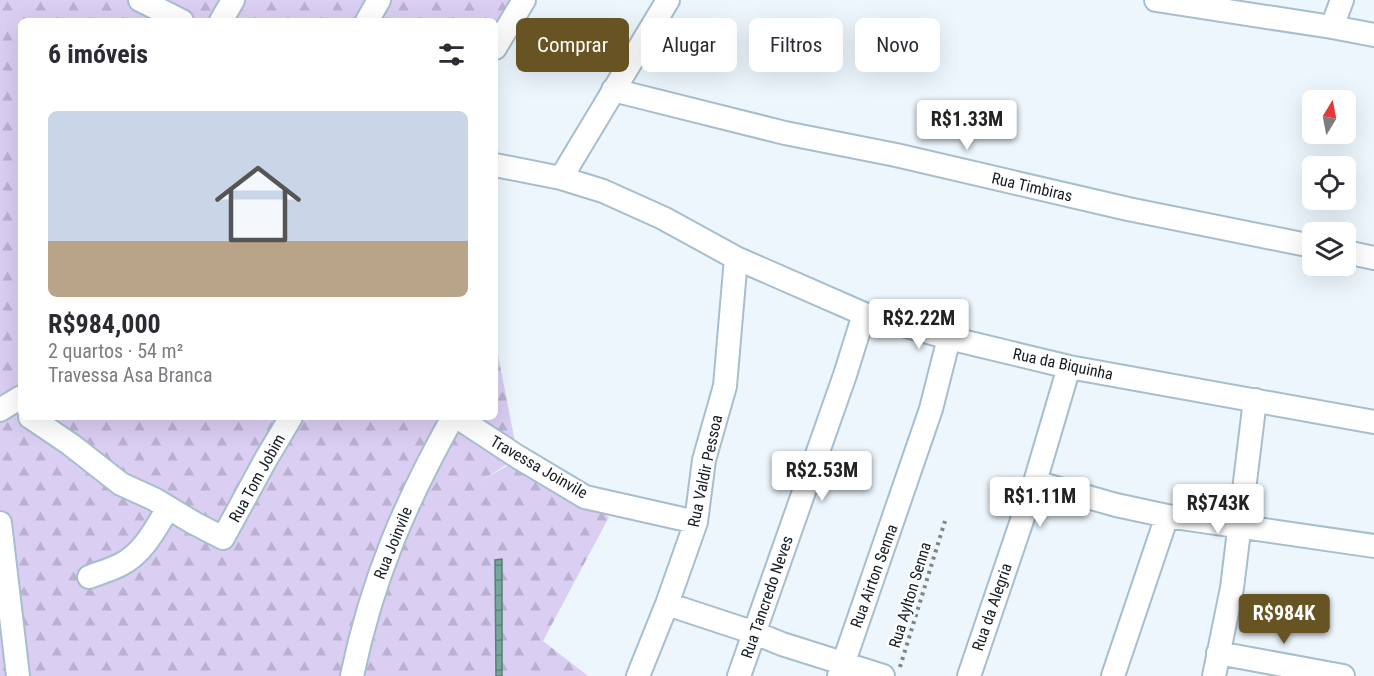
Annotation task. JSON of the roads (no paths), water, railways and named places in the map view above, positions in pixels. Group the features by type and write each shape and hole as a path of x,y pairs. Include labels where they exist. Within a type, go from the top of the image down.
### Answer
{"street":[{"path":"140,0 176,18"},
{"path":"223,18 233,0"},
{"path":"369,18 379,0"},
{"path":"498,43 524,0"},
{"path":"561,178 668,0"},
{"path":"1156,0 1332,27 1374,36"},
{"path":"1332,27 1342,0"},
{"name":"Rua Timbiras","path":"613,90 785,133 908,158 1128,209 1302,244"},
{"name":"Rua da Biquinha","path":"498,166 561,178 630,202 736,258 864,314 949,338 1069,367 1374,422"},
{"path":"1356,254 1374,258"},
{"name":"Rua Valdir Pessoa","path":"638,676 696,522 704,460 725,386 736,258"},
{"name":"Rua Tancredo Neves","path":"739,676 845,375 864,314"},
{"name":"Rua Airton Senna","path":"841,669 924,430 949,338"},
{"name":"Rua da Alegria","path":"969,676 1035,482 1069,367"},
{"path":"1214,676 1232,588 1255,400"},
{"path":"34,420 70,444 121,484 168,508 149,539 136,554 122,564 89,577"},
{"name":"Rua Tom Jobim","path":"168,508 223,538 289,420"},
{"name":"Rua Joinvile","path":"352,676 372,596 393,537 429,460 453,420"},
{"name":"Travessa Joinvile","path":"460,420 518,458 585,497 696,522"},
{"path":"1035,482 1116,505 1167,516 1374,546"},
{"path":"1113,676 1167,516"},
{"path":"0,523 18,676"},
{"path":"667,604 755,633 841,669 883,676"},
{"path":"1218,653 1343,676"}],"water":[{"path":"502,559 502,676 496,676 495,560"}]}
